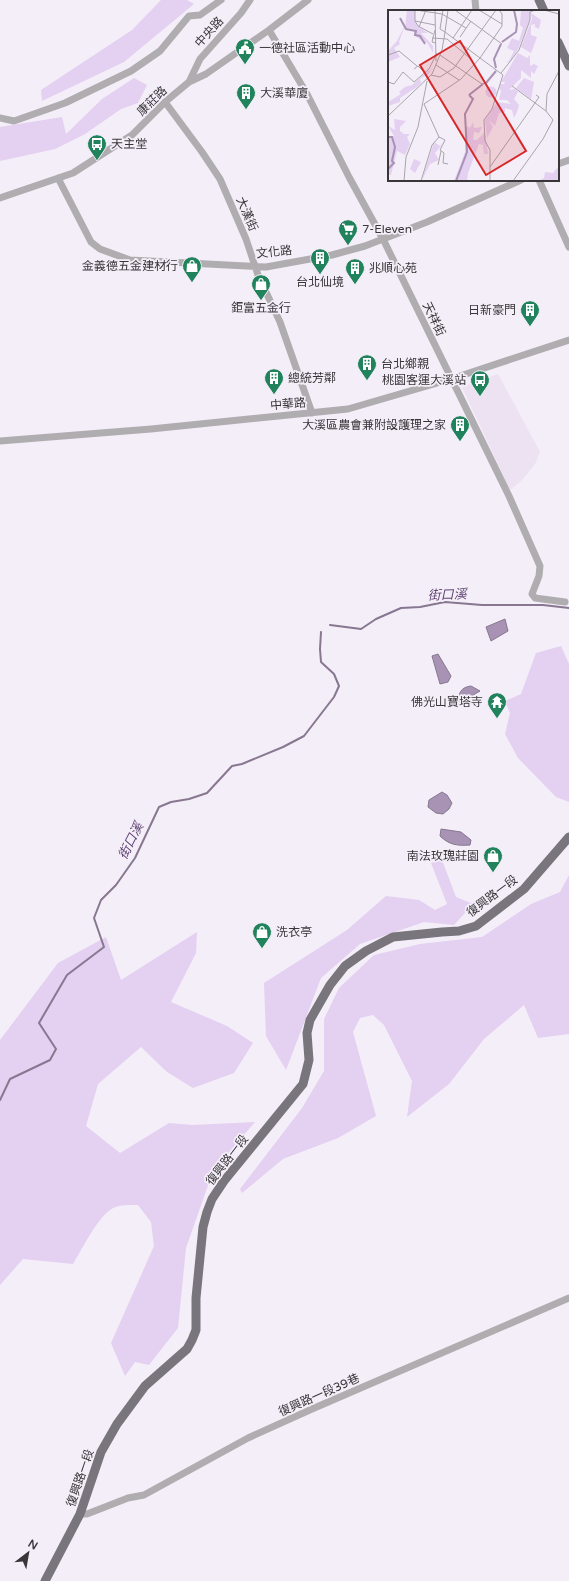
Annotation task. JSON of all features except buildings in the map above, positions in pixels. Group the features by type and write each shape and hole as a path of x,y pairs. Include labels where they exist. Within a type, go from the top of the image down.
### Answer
{"main road":[{"path":"540,0 544,10"},
{"path":"559,44 569,66"},
{"name":"復興路一段","path":"45,1581 80,1514 101,1452 117,1424 145,1386 187,1349 192,1340 196,1330 197,1290 203,1227 212,1199 224,1181 303,1084 309,1060 307,1033 310,1020 330,985 346,966 366,951 393,937 459,931 476,926 524,889 569,837"}],"street":[{"path":"1,116 14,121 65,103 131,71 160,51 189,16 200,15 221,0"},
{"name":"中央路","path":"189,82 200,59 241,13 250,0"},
{"name":"康莊路","path":"0,198 73,173 132,135 189,82 206,74 269,30 308,0"},
{"path":"475,0 476,10"},
{"name":"天祥街","path":"269,30 307,94 383,239 509,496 540,566 539,576 532,594 537,599 565,602"},
{"name":"大漢街","path":"166,102 220,179 246,239 254,266 290,347 312,413"},
{"path":"559,164 569,160"},
{"name":"文化路","path":"58,178 91,242 100,249 130,260 254,266 266,266 332,255 383,239 427,222 519,181"},
{"path":"539,181 569,247"},
{"name":"中華路","path":"0,442 348,409 451,379 569,340"},
{"name":"復興路一段39巷","path":"80,1514 87,1514 128,1498 144,1495 248,1438 569,1298"}],"shaded area":[{"path":"161,0 187,0 194,4 124,62 42,101 41,90 132,30"},
{"path":"134,78 147,85 138,103 121,109 85,134 55,149 0,161 0,127 62,117 66,134 102,99"},
{"path":"498,374 540,452 535,464 522,480 510,490 462,387"},
{"path":"505,619 508,631 491,641 486,627"},
{"path":"561,646 569,664 569,802 556,797 518,758 505,734 510,713 505,701 521,694 536,653"},
{"path":"438,654 451,676 448,682 440,684 432,656"},
{"path":"471,686 480,691 460,703 459,697 462,689"},
{"path":"442,792 447,795 452,803 449,809 443,814 436,813 428,807 429,800"},
{"path":"441,829 461,832 471,840 470,845 450,843 440,836"},
{"path":"442,860 456,897 473,904 454,925 424,922 360,944 321,978 286,1070 266,1036 264,983 347,930 386,896 419,900 435,910 447,904 431,863"},
{"path":"569,875 569,1034 538,1038 524,1005 484,1039 449,1084 407,1117 412,1081 384,1025 373,1015 360,1018 353,1032 376,1116 338,1138 283,1159 242,1193 240,1189 302,1108 324,1071 324,1019 339,988 374,955 420,944 482,937 531,904 560,892"},
{"path":"197,932 196,953 171,1002 227,1026 253,1043 234,1073 193,1088 167,1072 141,1047 98,1084 86,1126 120,1153 169,1123 192,1125 255,1122 213,1171 186,1248 178,1328 149,1365 135,1362 125,1376 111,1343 154,1246 151,1222 138,1205 123,1205 110,1210 105,1214 90,1235 73,1264 23,1259 0,1285 0,1040 58,963 106,937 121,980"}],"waterway":[{"name":"街口溪","path":"330,625 361,629 376,619 401,608 420,607 445,602 482,605 543,605 569,608"},
{"name":"街口溪","path":"0,1100 10,1079 50,1060 56,1049 39,1023 67,975 104,947 94,918 101,900 116,885 135,858 159,807 171,802 189,799 207,793 232,766 242,764 283,747 304,736 334,697 339,686 334,674 321,662 321,632"}],"place":[{"name":"一德社區活動中心","path":"245,65"},
{"name":"大溪華廈","path":"246,110"},
{"name":"天主堂","path":"97,161"},
{"name":"7-Eleven","path":"348,246"},
{"name":"台北仙境","path":"320,275"},
{"name":"金義德五金建材行","path":"192,283"},
{"name":"兆順心苑","path":"355,285"},
{"name":"鉅富五金行","path":"261,301"},
{"name":"日新豪門","path":"530,327"},
{"name":"台北鄉親","path":"367,381"},
{"name":"總統芳鄰","path":"274,395"},
{"name":"桃園客運大溪站","path":"480,397"},
{"name":"大溪區農會兼附設護理之家","path":"460,442"},
{"name":"佛光山寶塔寺","path":"497,719"},
{"name":"南法玫瑰莊園","path":"493,873"},
{"name":"洗衣亭","path":"262,949"}]}
